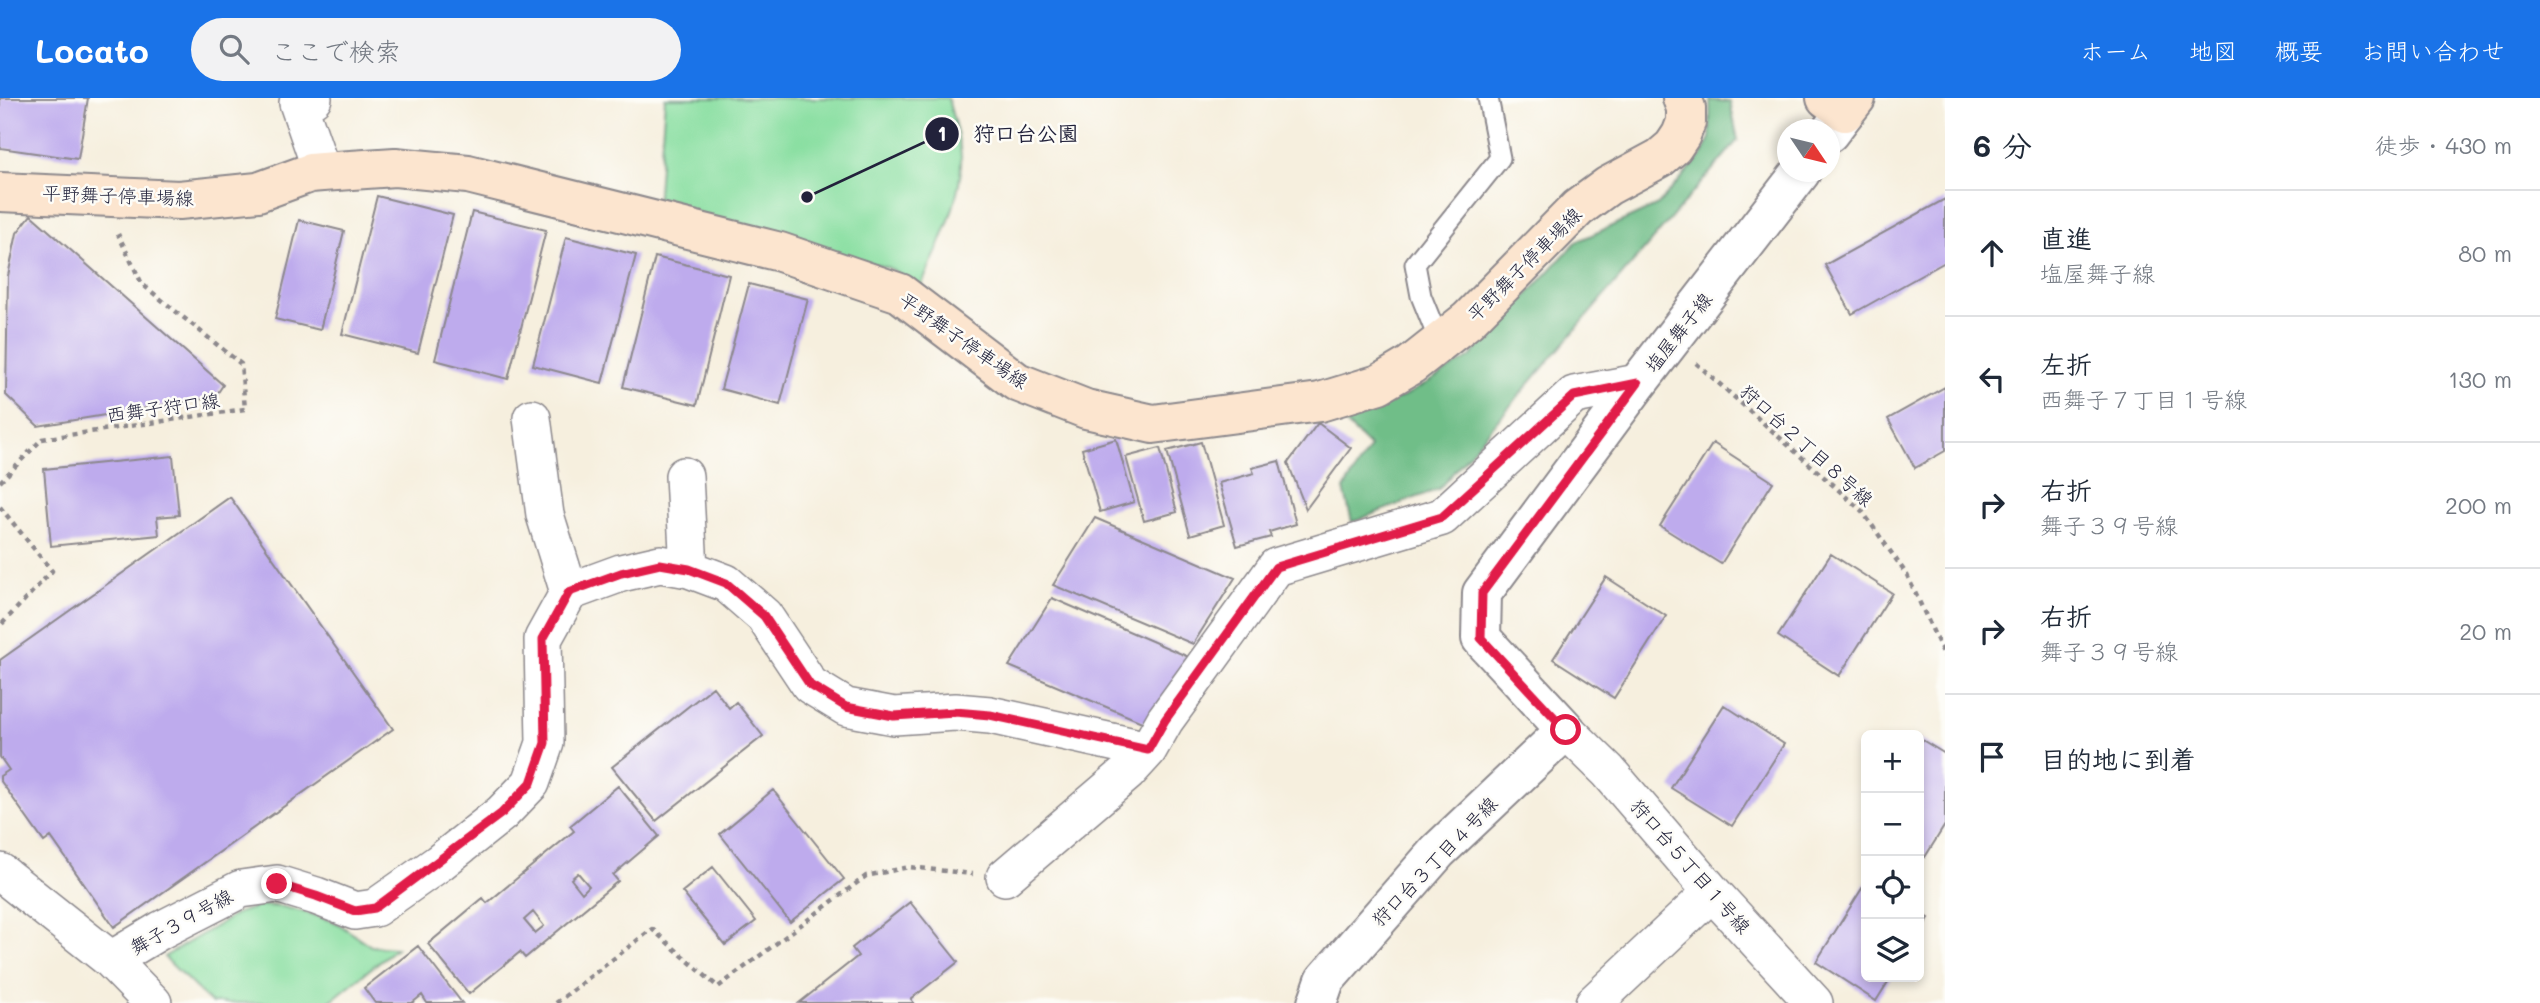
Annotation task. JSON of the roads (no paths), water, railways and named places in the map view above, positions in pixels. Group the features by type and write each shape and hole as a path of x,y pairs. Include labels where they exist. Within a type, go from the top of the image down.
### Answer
{"main road":[{"name":"平野舞子停車場線","path":"0,192 180,200 258,192 310,173 395,167 468,174 780,252 900,293 1017,382 1086,409 1153,424 1320,402 1379,384 1411,365 1468,320 1577,208 1608,186 1660,158 1673,147 1686,122 1682,98"}],"street":[{"path":"313,98 298,103 322,172"},
{"name":"塩屋舞子線","path":"1566,730 1481,638 1482,593 1638,383 1793,182"},
{"path":"1005,877 1127,773 1148,750 1165,720 1276,567 1442,517 1574,396 1638,383"},
{"path":"532,418 545,515 569,592 621,573 660,564 689,569 726,583 764,616 810,685 846,707 894,716 955,712 990,715 1148,750"},
{"path":"684,476 689,569"},
{"name":"舞子３９号線","path":"111,960 161,930 241,889 277,884 355,911 375,908 502,813 531,783 545,743 543,639 569,592"},
{"name":"狩口台５丁目１号線","path":"1566,730 1608,771 1712,892 1814,1003"},
{"name":"狩口台３丁目４号線","path":"1317,1003 1325,980 1438,851 1566,730"},
{"path":"0,872 15,903 111,960 153,1003"},
{"path":"1594,1003 1712,892"}],"lane":[{"path":"1440,343 1421,296 1415,264 1500,158 1488,98"}],"place":[{"name":"狩口台公園","path":"807,197"}]}
